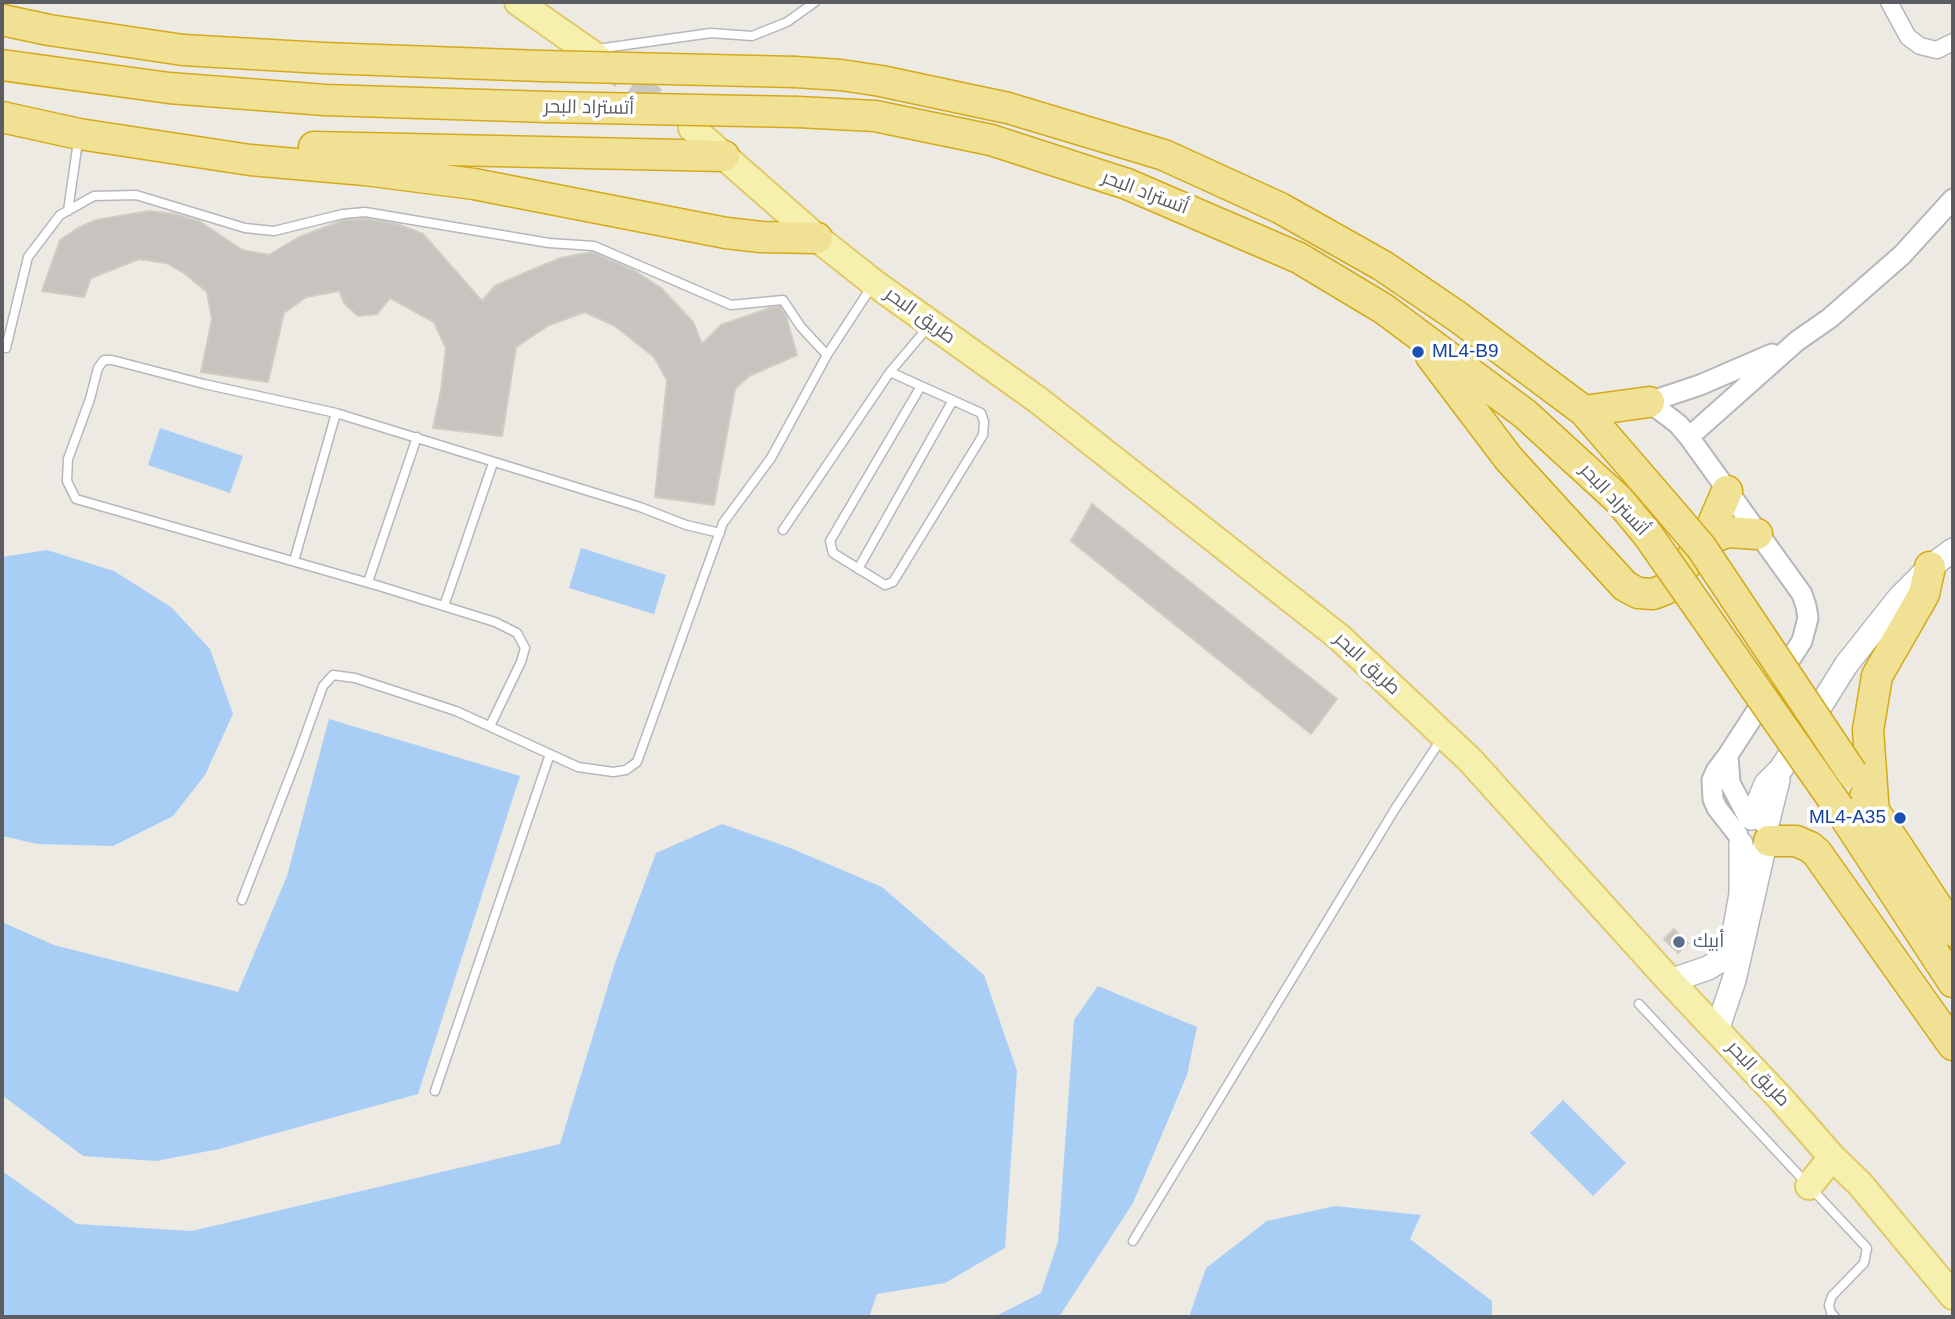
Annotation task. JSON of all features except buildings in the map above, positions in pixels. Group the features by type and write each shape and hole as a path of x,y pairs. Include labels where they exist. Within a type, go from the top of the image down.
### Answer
{"highway":[{"name":"أتستراد البحر","path":"2,20 49,30 183,50 542,66 795,72 881,81 1008,108 1164,155 1280,208 1383,266 1458,317 1584,411 1701,547 1852,773 1874,814 1953,931"},
{"name":"أتستراد البحر","path":"2,65 169,88 325,100 798,111 874,116 991,140 1127,184 1299,258 1384,309 1525,414 1619,500 1648,536 1839,808 1953,982"},
{"path":"2,117 79,134 250,160 365,170 474,184 726,233 817,238"},
{"path":"135,143 724,156"},
{"path":"1409,327 1509,459 1625,586 1638,593 1653,594 1666,589 1706,540 1727,491"},
{"path":"1584,411 1649,402"},
{"path":"1706,540 1728,532 1757,534"},
{"path":"1874,814 1868,730 1877,676 1942,558"},
{"path":"1754,833 1796,841 1817,853 1953,1045"}],"main road":[{"path":"519,2 593,54"},
{"name":"طريق البحر","path":"692,128 817,238 874,283 1038,400 1339,637 1470,761 1832,1157 1860,1184 1953,1296"},
{"path":"1670,981 1708,968 1719,961 1727,949 1734,933 1754,833 1781,769 1846,665 1878,623 1942,558"},
{"path":"1717,1030 1734,979 1754,833"},
{"path":"1809,1186 1832,1157"}],"street":[{"path":"1889,2 1908,37 1920,46 1937,50 1953,42"},
{"path":"1689,437 1797,341 1829,318 1902,255 1953,199"},
{"path":"1649,402 1700,386 1749,366 1797,341"},
{"path":"1649,402 1672,418 1689,437 1802,594 1808,618 1802,641 1728,755 1730,783 1754,833"}],"lane":[{"path":"593,54 711,33 752,36 787,22 815,2"},
{"path":"68,211 79,134"},
{"path":"6,348 28,257 60,215 94,196 136,195 245,228 274,231 343,214 365,212 549,243 594,246 731,305 783,300 827,355"},
{"path":"242,900 323,685 333,675 355,678 456,711 578,767 594,771 626,770 637,762 723,523 771,458 827,355 874,283"},
{"path":"783,530 890,372 931,324"},
{"path":"490,726 521,662 525,648 517,633 495,622 368,582 76,499 68,481 68,459 90,399 98,368 104,360 336,412 686,525 720,533"},
{"path":"890,372 981,413 984,422 983,435 893,582 885,585 833,553 830,541 921,386"},
{"path":"858,569 953,400"},
{"path":"294,561 336,412"},
{"path":"368,582 417,437"},
{"path":"444,606 492,463"},
{"path":"1133,1241 1395,809 1443,735"},
{"path":"435,1091 550,754"},
{"path":"1639,1004 1867,1248 1864,1264 1832,1296 1829,1305 1835,1317"}],"water":[{"path":"160,428 243,456 230,493 148,465"},
{"path":"581,548 666,575 654,614 569,588"},
{"path":"47,550 114,571 171,607 210,649 233,714 205,775 173,816 113,846 38,844 2,836 2,557"},
{"path":"329,719 520,776 418,1094 219,1149 156,1161 83,1156 2,1095 2,922 54,945 238,992 287,876"},
{"path":"722,824 788,847 882,887 984,975 1017,1071 1005,1248 945,1283 877,1294 869,1317 2,1317 2,1171 77,1224 192,1231 560,1144 615,963 656,853"},
{"path":"1098,986 1197,1027 1187,1075 1133,1203 1059,1317 994,1317 1041,1293 1058,1242 1074,1020"},
{"path":"1563,1100 1626,1163 1593,1196 1530,1133"},
{"path":"1335,1206 1421,1215 1410,1239 1492,1301 1492,1317 1189,1317 1206,1268 1267,1221"}],"tunnel":[{"path":"602,61 675,115"}],"place":[{"name":"ML4-B9","path":"1418,352"},
{"name":"ML4-A35","path":"1900,818"},
{"name":"أبيك","path":"1679,942"}]}
